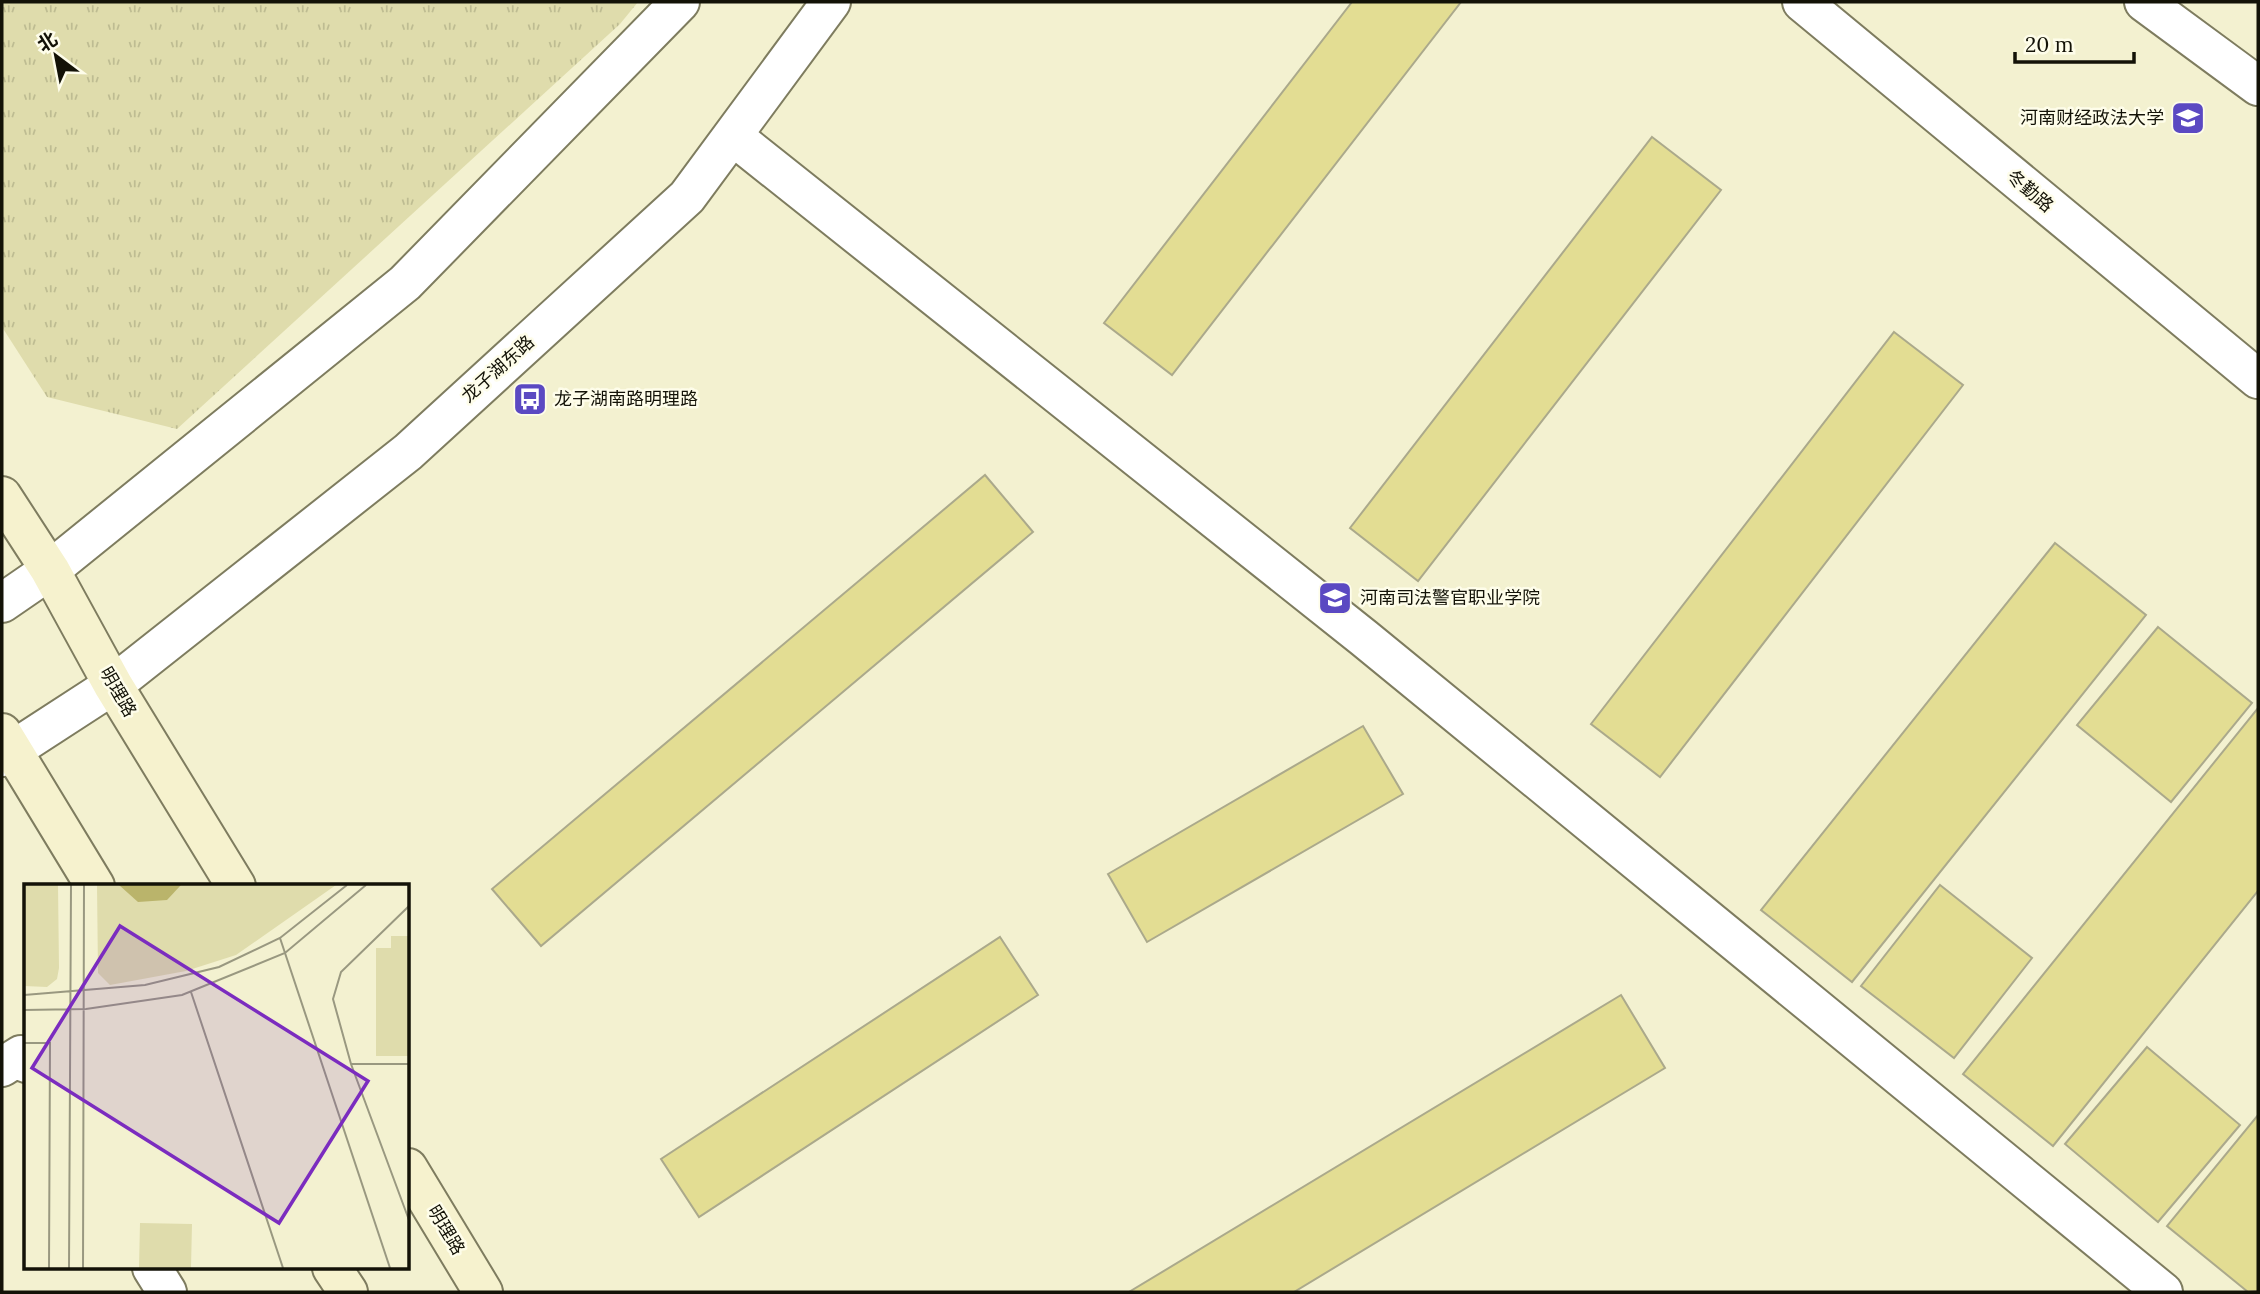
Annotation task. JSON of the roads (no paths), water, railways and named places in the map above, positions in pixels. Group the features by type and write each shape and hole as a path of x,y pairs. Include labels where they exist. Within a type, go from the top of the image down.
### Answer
{"main road":[{"name":"明理路","path":"2,496 50,570 113,685 235,884"},
{"path":"5,747 94,884"},
{"name":"明理路","path":"410,1171 484,1292"},
{"path":"333,1270 348,1292"}],"street":[{"path":"2,603 50,570 405,283 680,2"},
{"name":"龙子湖东路","path":"5,747 113,685 408,452 687,197 734,137 831,2"},
{"name":"冬勤路","path":"1802,2 2258,379"},
{"path":"2144,2 2258,86"},
{"path":"734,137 1375,646 2163,1292"},
{"path":"2,1067 21,1055 24,1060"},
{"path":"153,1270 167,1292"}],"place":[{"name":"河南财经政法大学","path":"2188,118"},
{"name":"龙子湖南路明理路","path":"530,399"},
{"name":"河南司法警官职业学院","path":"1335,598"}]}
